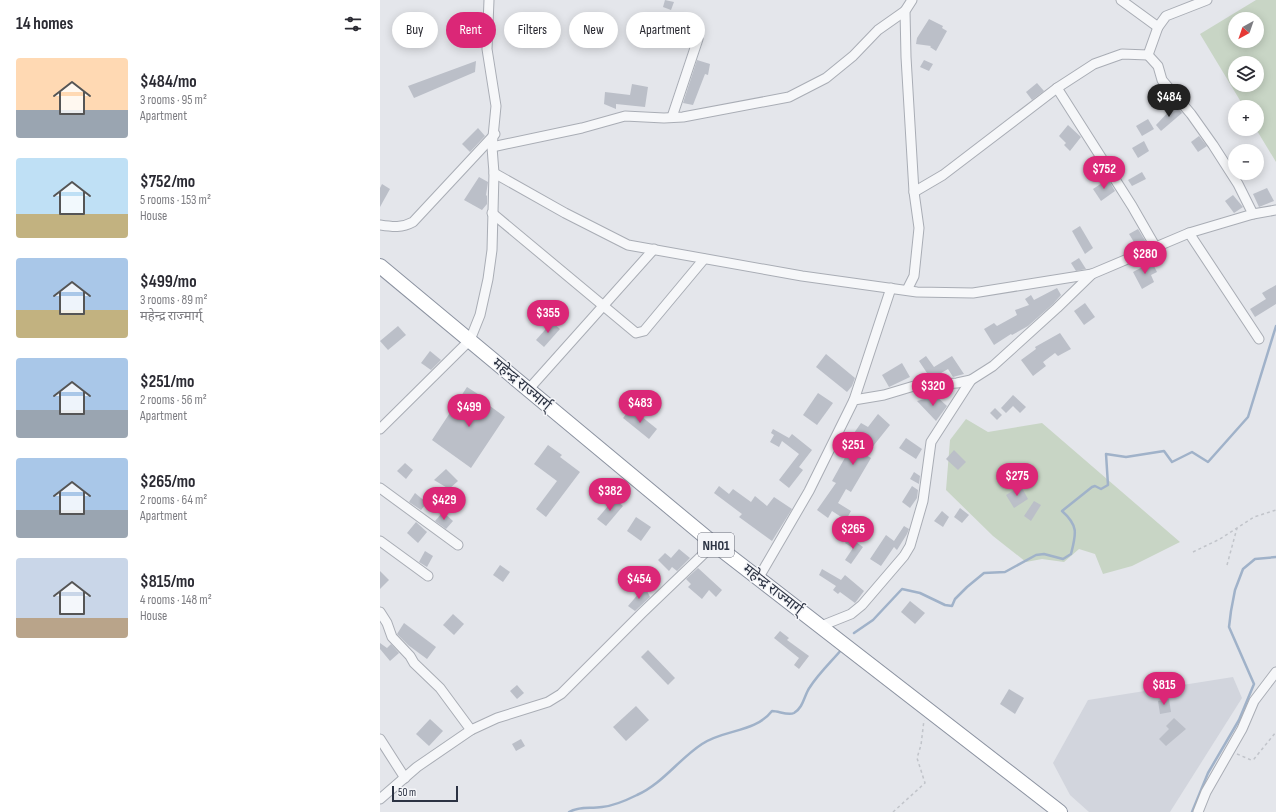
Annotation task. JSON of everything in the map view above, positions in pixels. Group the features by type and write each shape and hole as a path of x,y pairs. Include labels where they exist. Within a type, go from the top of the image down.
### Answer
{"highway":[{"name":"महेन्द्र राज्मार्ग्","path":"380,266 714,544 1060,812"}],"street":[{"path":"380,429 470,340 480,315 488,279 492,250 494,174 492,147 495,134 496,106 486,49 489,0"},
{"path":"492,147 582,128 625,116 672,118 789,97 808,89 826,78 853,56 878,30 905,11 912,0"},
{"path":"1121,0 1158,27"},
{"path":"1148,55 1158,27 1166,16 1207,0"},
{"path":"905,11 908,125 912,151 914,192 919,228 914,276 907,290"},
{"path":"672,118 695,48"},
{"path":"914,192 943,175 1057,88 1094,64 1122,54 1148,55 1158,66 1162,80 1191,114 1213,145 1238,184 1253,214"},
{"path":"1057,88 1132,206 1155,246"},
{"path":"380,225 401,227 413,222 495,134"},
{"path":"494,174 565,213 628,245 802,276 907,290 973,293 1092,274 1155,246 1189,233 1253,214 1276,210"},
{"path":"492,213 636,333 644,331 704,259"},
{"path":"1189,233 1259,339"},
{"path":"528,390 654,249"},
{"path":"854,400 884,395 914,386 957,383 971,380 993,366 1092,274"},
{"path":"758,577 809,491 854,400 891,288"},
{"path":"821,626 851,614 862,605 910,546 923,501 931,442 971,380"},
{"path":"380,488 458,545"},
{"path":"380,541 428,576"},
{"path":"380,799 417,767 471,730 497,718 548,702 561,694 648,607 714,544"},
{"path":"380,612 387,623 392,637 410,656 414,663 440,688 471,730"},
{"path":"1198,812 1242,729 1254,701 1276,672"},
{"path":"380,739 405,778"}],"path":[{"path":"1193,552 1220,539 1254,517 1276,510"},
{"path":"1227,565 1237,528"},
{"path":"893,812 925,783 917,758 921,744 924,720 919,715"},
{"path":"1230,750 1251,760 1254,759 1276,732"}],"shaded area":[{"path":"1233,677 1242,698 1170,812 1089,812 1070,795 1053,763 1088,700"}],"green space":[{"path":"1256,0 1276,0 1276,162 1260,136 1264,136 1264,100 1240,100 1235,92 1264,92 1264,56 1228,56 1228,80 1200,34 1228,17 1228,48 1264,48 1264,12 1236,12"},
{"path":"966,419 988,432 1042,423 1180,542 1132,566 1103,574 1095,554 1079,549 1064,562 1042,559 1026,562 993,536 946,490 950,440"}],"building":[{"path":"665,0 674,2 671,10 663,7"},
{"path":"929,19 943,26 942,28 947,31 936,51 930,47 931,46 916,44 917,38"},
{"path":"697,60 710,64 708,75 705,74 693,105 683,103"},
{"path":"924,60 933,64 929,71 920,67"},
{"path":"476,61 475,72 414,98 408,86"},
{"path":"1037,83 1044,91 1032,100 1026,92"},
{"path":"632,84 648,87 645,107 616,104 616,109 604,104 605,92 630,95"},
{"path":"1175,105 1182,113 1161,131 1156,125"},
{"path":"1148,119 1154,129 1142,136 1136,126"},
{"path":"1068,125 1081,137 1070,151 1064,145 1066,143 1059,136"},
{"path":"478,128 485,136 470,152 462,144"},
{"path":"1199,136 1207,146 1198,152 1191,142"},
{"path":"1144,141 1149,151 1138,158 1132,148"},
{"path":"1142,172 1146,179 1132,186 1128,180"},
{"path":"479,177 488,182 486,195 487,204 482,210 464,200"},
{"path":"1108,179 1115,191 1101,201 1093,189"},
{"path":"382,184 390,189 380,207 380,188"},
{"path":"1267,188 1274,201 1259,207 1253,194"},
{"path":"1233,195 1243,207 1234,213 1225,201"},
{"path":"1080,226 1093,248 1085,254 1072,231"},
{"path":"1138,229 1146,242 1137,247 1129,234"},
{"path":"1079,258 1086,269 1076,271 1071,263"},
{"path":"1152,262 1157,272 1151,275 1154,282 1142,289 1133,272"},
{"path":"1276,285 1276,304 1255,317 1250,309 1266,299 1262,293"},
{"path":"1057,288 1061,295 1053,304 1028,326 1012,335 1011,334 994,345 984,329 994,323 997,326 1017,315 1015,310 1029,305 1025,299 1031,295 1034,300"},
{"path":"1085,303 1095,317 1084,325 1074,311"},
{"path":"552,322 560,329 544,347 536,340"},
{"path":"398,326 406,335 388,350 380,341"},
{"path":"1060,333 1071,349 1058,356 1055,353 1043,362 1046,366 1033,376 1021,360 1036,349 1035,347"},
{"path":"430,351 441,360 431,370 421,363"},
{"path":"826,354 855,378 852,386 847,392 816,367"},
{"path":"926,356 934,367 952,356 964,374 953,377 948,369 931,379 919,361"},
{"path":"902,363 910,377 889,387 882,375"},
{"path":"467,387 481,396 479,398 505,417 471,468 432,440"},
{"path":"818,393 833,403 817,425 803,415"},
{"path":"1013,395 1026,407 1020,413 1013,406 1006,413 1001,408"},
{"path":"936,396 947,406 936,421 917,401"},
{"path":"631,408 657,429 649,439 623,418"},
{"path":"995,408 1002,415 997,420 990,413"},
{"path":"878,414 890,425 866,455 871,458 851,492 846,489 838,503 851,511 846,520 832,511 828,518 817,510 836,483 832,481 857,436 854,433 861,423 868,427"},
{"path":"773,429 789,438 792,434 812,450 799,467 803,470 789,488 779,480 799,454 782,441 779,447 770,442 774,435 771,433"},
{"path":"906,438 922,449 916,459 899,448"},
{"path":"548,445 562,455 560,457 580,472 546,517 536,509 557,481 534,464"},
{"path":"954,450 966,462 958,470 946,459"},
{"path":"405,463 413,470 406,479 397,471"},
{"path":"446,469 458,481 449,489 434,480"},
{"path":"914,472 920,476 919,484 910,479"},
{"path":"719,486 729,494 733,489 751,502 755,496 767,506 774,497 792,509 772,541 739,517 742,514 714,493"},
{"path":"912,486 918,490 917,498 910,508 902,502"},
{"path":"1021,486 1028,499 1014,508 1006,495"},
{"path":"415,493 427,503 421,510 409,502"},
{"path":"614,499 623,506 606,526 597,519"},
{"path":"1034,501 1041,505 1031,521 1024,516"},
{"path":"960,508 969,515 962,523 954,517"},
{"path":"942,511 949,517 943,527 934,521"},
{"path":"443,512 453,521 446,529 435,521"},
{"path":"636,517 651,527 641,541 627,531"},
{"path":"416,522 427,532 418,543 407,533"},
{"path":"904,526 909,529 907,534 897,550 894,547 881,566 870,559 886,535 894,541"},
{"path":"849,537 863,547 851,564 845,560 853,548 845,543"},
{"path":"679,549 690,558 677,571 672,567 669,571 658,560 665,553 671,558"},
{"path":"425,551 433,556 427,567 419,562"},
{"path":"500,565 510,572 503,582 493,575"},
{"path":"698,568 722,590 716,597 709,590 702,599 688,587 691,584 686,579"},
{"path":"822,569 841,580 845,575 864,591 855,603 840,592 838,594 833,590 836,586 819,575"},
{"path":"380,571 389,580 380,589"},
{"path":"647,591 650,597 635,611 628,606 640,592"},
{"path":"910,601 925,613 915,624 901,612"},
{"path":"453,614 464,624 454,635 443,625"},
{"path":"404,623 436,647 427,659 408,645 397,634"},
{"path":"780,631 789,638 787,640 809,656 799,669 794,665 799,658 774,638"},
{"path":"380,643 387,648 391,644 399,653 390,661 380,649"},
{"path":"648,650 675,678 668,685 641,657"},
{"path":"517,685 524,693 517,699 510,691"},
{"path":"1009,689 1024,698 1015,714 1000,704"},
{"path":"1169,699 1171,712 1160,714 1158,701"},
{"path":"636,706 649,720 626,741 613,727"},
{"path":"1174,718 1186,729 1166,746 1159,739 1169,729 1166,726"},
{"path":"430,719 443,731 429,746 416,734"},
{"path":"521,739 525,746 516,751 512,744"}],"waterway":[{"path":"854,633 873,620 902,589 920,593 945,605 952,606 955,599 984,573 1005,572 1036,555 1044,554 1063,559 1071,554 1075,536 1074,526 1062,511 1092,487 1095,486 1101,489 1108,485 1106,454 1126,457 1164,451 1172,462 1192,452 1208,462 1248,417 1276,326"},
{"path":"1192,812 1208,773 1239,720 1254,684 1229,627 1235,590 1243,569 1255,559 1276,557"},
{"path":"569,812 581,808 598,808 629,799 646,790 694,750 711,739 757,723 772,711 789,714 794,713 800,708 808,690 821,672 842,649"}]}
